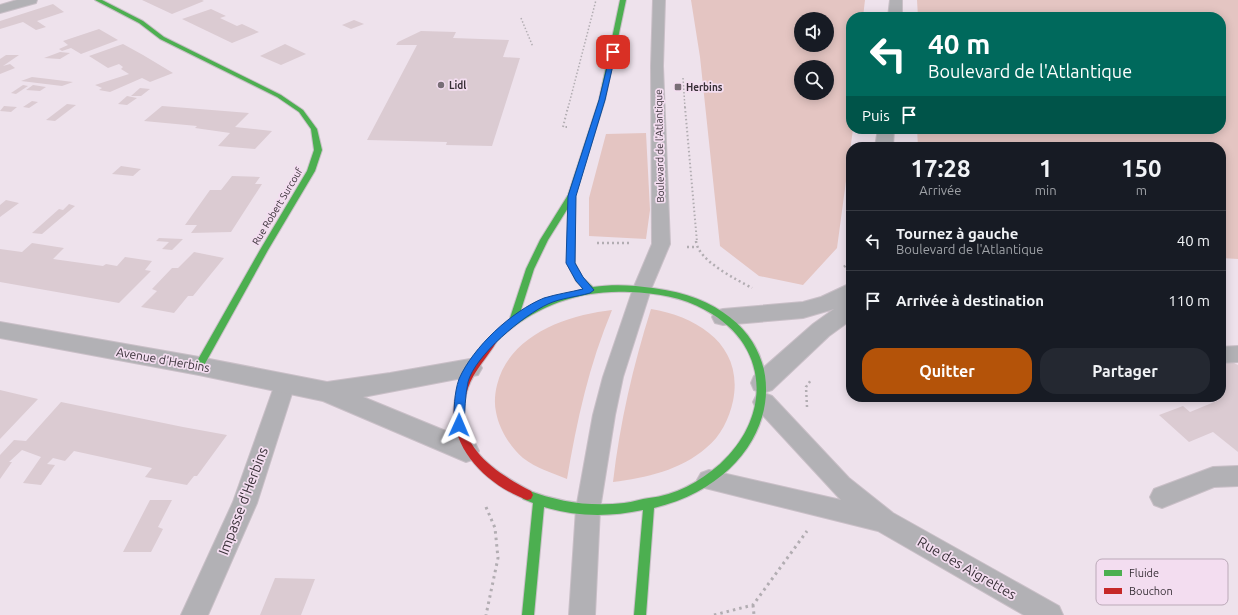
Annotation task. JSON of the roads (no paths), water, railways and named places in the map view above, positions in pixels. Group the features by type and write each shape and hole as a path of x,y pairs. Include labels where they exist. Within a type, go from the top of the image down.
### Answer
{"main road":[{"name":"Rue Robert Surcouf","path":"98,0 141,22 162,38 279,96 300,111 314,129 318,150 311,171 264,250 200,366"},
{"path":"513,321 530,269 544,240 572,196 602,100 623,0"},
{"path":"572,196 570,263 579,279 590,290"},
{"path":"607,288 642,289 666,292 689,299 723,317 735,326 748,341 758,360 763,392 758,422 750,438 736,456 709,480 679,495 649,503 626,508 588,509 539,501 508,486 481,468 466,451 459,425 460,404 464,381 470,368 496,336 531,308 548,300 590,290 607,288"},
{"path":"528,615 539,501"},
{"path":"640,615 643,595 649,503"}],"street":[{"path":"0,9 31,0"},
{"path":"895,12 896,0"},
{"path":"723,317 803,310 828,303 846,294"},
{"path":"763,392 821,330 843,314 846,308"},
{"name":"Avenue d'Herbins","path":"0,330 200,366 326,392 466,451"},
{"name":"Avenue d'Herbins","path":"326,392 390,383 470,368"}],"lane":[{"name":"Boulevard de l'Atlantique","path":"582,615 588,509 604,415 613,377 642,289 661,244 657,66 659,0"},
{"path":"1226,354 1238,354"},
{"name":"Impasse d'Herbins","path":"194,615 245,503 285,384"},
{"name":"Rue des Aigrettes","path":"763,392 842,485 884,521 1050,615"},
{"path":"1162,497 1213,477 1238,476"},
{"name":"Rue des Aigrettes","path":"709,480 884,521"}],"place":[{"name":"Lidl","path":"441,85"},
{"name":"Herbins","path":"678,87"}]}
